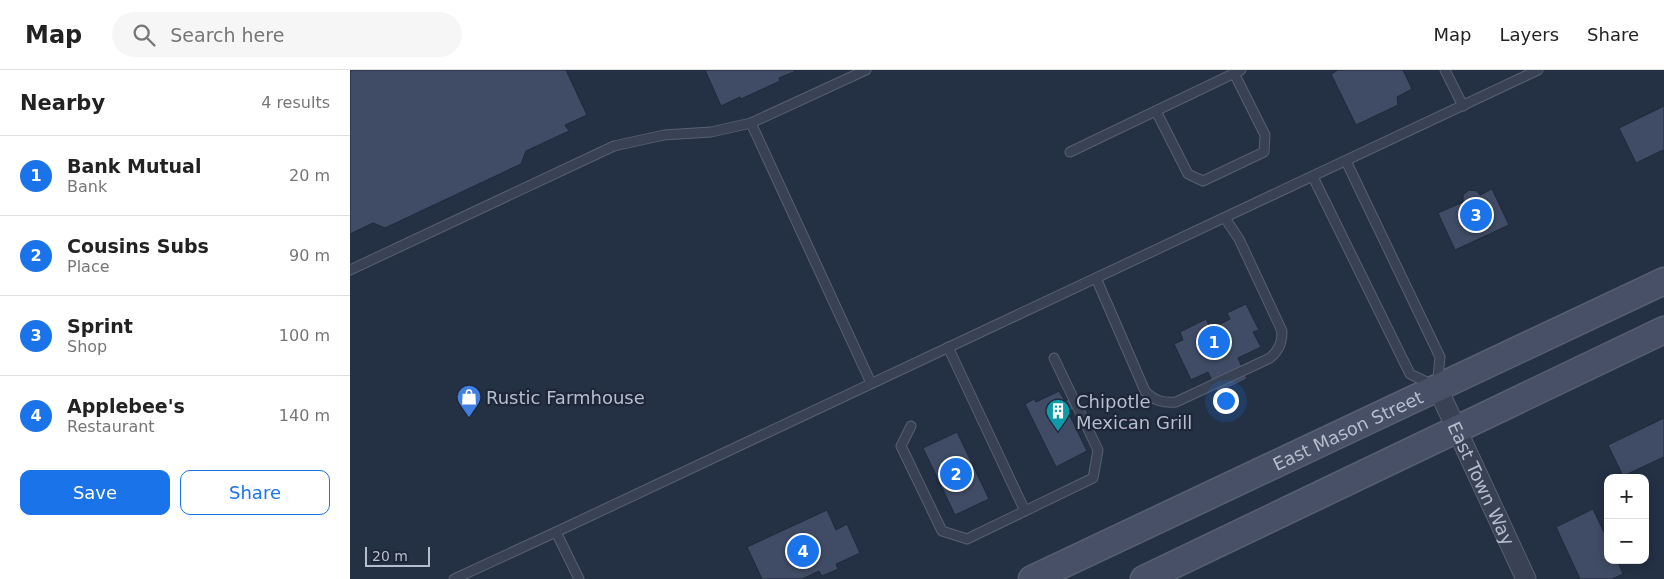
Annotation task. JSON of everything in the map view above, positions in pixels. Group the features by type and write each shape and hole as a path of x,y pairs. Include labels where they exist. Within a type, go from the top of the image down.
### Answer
{"main road":[{"name":"East Mason Street","path":"1032,579 1664,281"},
{"path":"1144,579 1664,330"}],"street":[{"name":"East Town Way","path":"1437,387 1526,579"}],"lane":[{"path":"350,270 614,146 664,135 711,132 752,123 866,70"},
{"path":"1445,70 1463,106"},
{"path":"454,579 1538,70"},
{"path":"1070,152 1156,111 1238,72 1265,135 1264,152 1203,181 1188,174 1156,111"},
{"path":"752,123 871,383"},
{"path":"1313,177 1410,374 1437,387 1440,357 1346,161"},
{"path":"1096,278 1145,392 1151,398 1167,403 1176,402 1270,358 1276,352 1282,338 1282,331 1239,240 1225,218"},
{"path":"948,347 1026,510"},
{"path":"911,426 901,446 942,531 967,539 1093,478 1098,450 1054,358"},
{"path":"556,532 580,579"}],"building":[{"path":"350,70 566,70 587,115 565,125 569,131 526,151 521,164 385,228 373,223 350,234"},
{"path":"705,70 796,71 779,78 780,81 721,106"},
{"path":"1338,70 1403,70 1412,89 1397,97 1398,105 1356,125 1331,74"},
{"path":"1664,106 1664,153 1663,150 1636,163 1619,128"},
{"path":"1492,189 1509,225 1455,250 1438,213 1463,202 1463,195 1469,190 1477,191 1480,195"},
{"path":"1246,304 1259,330 1253,332 1261,347 1238,358 1247,379 1218,393 1208,372 1191,380 1174,344 1183,340 1180,332 1206,319 1211,329 1230,319 1227,313"},
{"name":"Chipotle Mexican Grill","path":"1059,391 1065,401 1069,399 1074,409 1068,412 1087,451 1056,467 1025,404 1034,399 1036,402"},
{"path":"1664,418 1664,457 1627,474 1622,474 1608,445"},
{"path":"957,432 989,499 955,515 923,448"},
{"path":"1593,509 1604,532 1604,564 1619,564 1623,574 1612,579 1580,579 1556,527"},
{"path":"827,510 836,530 847,524 860,553 836,564 838,569 822,576 819,571 802,579 762,579 747,547"}],"place":[{"name":"Sprint","path":"1476,215"},
{"name":"Bank Mutual","path":"1214,342"},
{"name":"Rustic Farmhouse","path":"469,418"},
{"name":"Chipotle Mexican Grill","path":"1058,432"},
{"name":"Cousins Subs","path":"956,474"},
{"name":"Applebee's","path":"803,551"}]}
